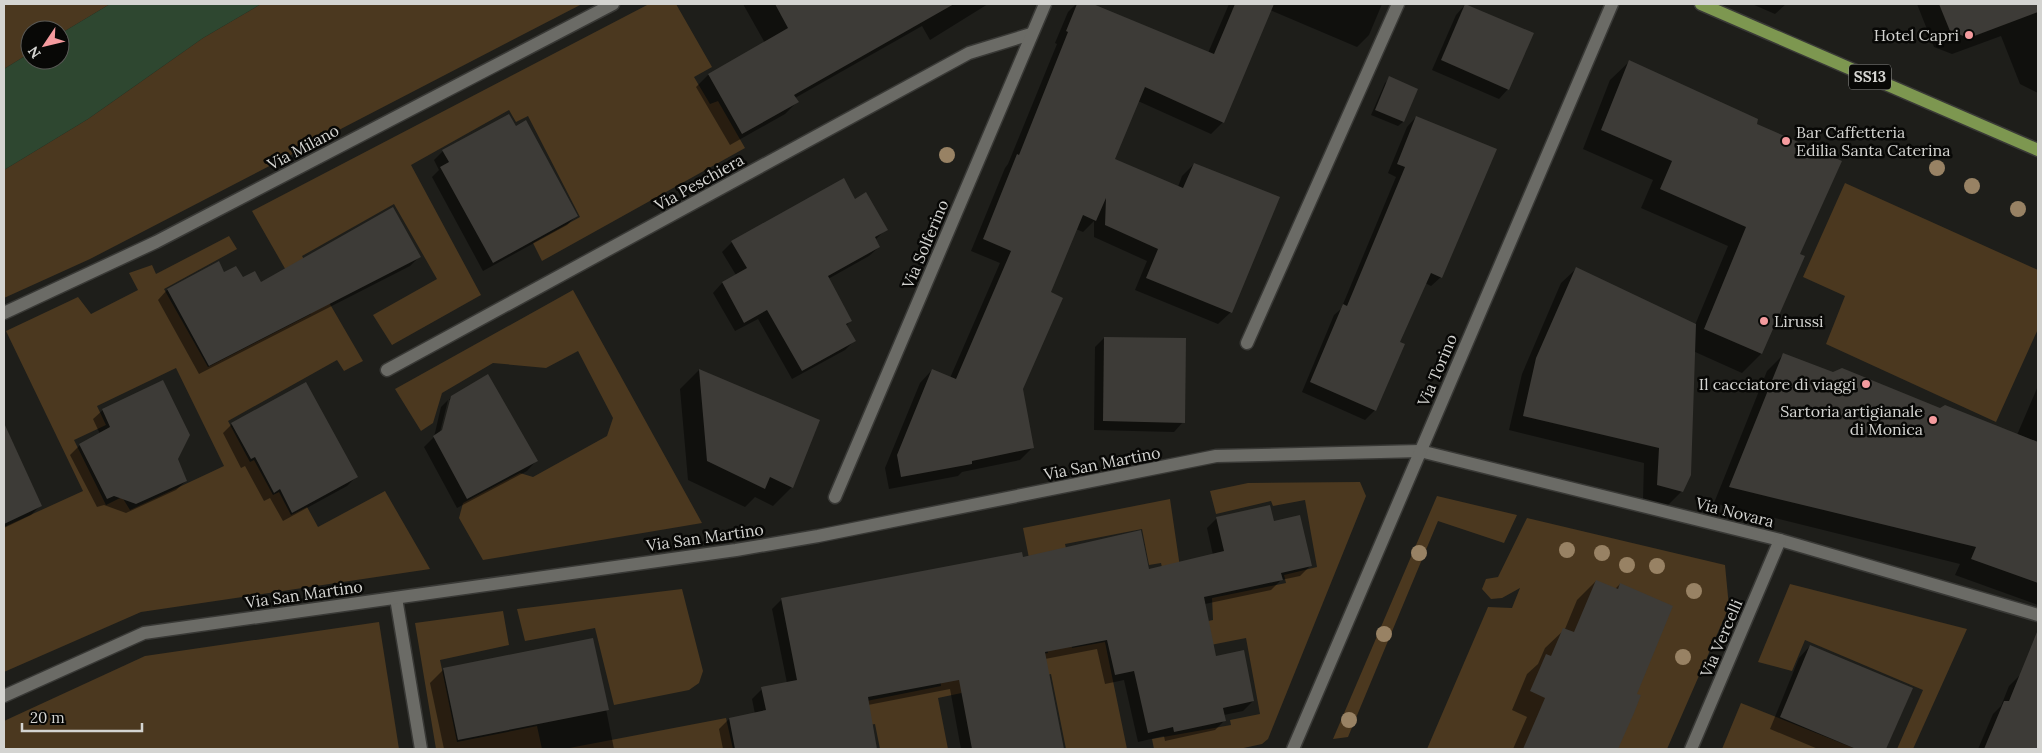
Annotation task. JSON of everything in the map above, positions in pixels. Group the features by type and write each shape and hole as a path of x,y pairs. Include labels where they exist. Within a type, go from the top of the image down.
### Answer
{"main road":[{"name":"SS13","path":"1701,4 2038,150"}],"street":[{"name":"Via Milano","path":"4,313 156,242 613,4"},
{"name":"Via Solferino","path":"835,496 1044,4"},
{"path":"1247,343 1398,4"},
{"name":"Via Torino","path":"1293,749 1612,4"},
{"name":"Via Peschiera","path":"387,370 969,53 1031,34"},
{"name":"Via Novara","path":"1420,451 1780,540 2038,615"},
{"name":"Via San Martino","path":"4,696 144,633 736,550 818,536 1216,456 1420,451"},
{"name":"Via Vercelli","path":"1690,749 1780,540"},
{"path":"396,598 421,749"}],"shaded area":[{"path":"4,4 110,4 70,28 70,20 20,20 20,59 4,69"},
{"path":"110,4 261,4 203,38 88,119 4,170 4,69 20,59 20,70 70,70 70,28"},
{"path":"261,4 582,4 90,259 4,298 4,170 88,119 203,38"},
{"path":"649,4 676,4 712,67 694,77 710,104 718,101 745,148 542,261 533,243 580,217 528,116 516,122 509,110 411,165 481,295 392,345 373,315 437,279 394,204 302,256 363,361 344,371 337,360 228,421 250,462 254,460 273,495 279,492 291,515 307,507 318,527 385,491 430,569 141,612 4,672 4,527 83,491 6,331 78,297 91,314 138,290 129,273 152,265 156,274 229,236 237,249 164,289 208,367 311,314 252,211","holes":["176,368 224,466 130,510 122,497 106,505 74,440 106,425 97,406"]},
{"path":"1845,183 2038,270 2038,329 1996,422 1826,344 1845,296 1803,277"},
{"path":"573,290 702,523 483,560 459,518 463,503 520,473 533,477 607,436 613,418 578,351 546,368 493,363 442,393 433,423 421,431 395,389"},
{"path":"1360,482 1366,496 1268,739 1262,744 1239,749 1154,749 1152,739 1231,725 1230,720 1260,714 1246,638 1155,656 1150,633 1213,620 1212,598 1286,583 1284,575 1317,567 1305,500 1273,506 1271,501 1216,514 1210,491 1248,483"},
{"path":"1437,496 1517,515 1504,543 1438,521 1348,737 1333,739"},
{"path":"1170,499 1181,574 1166,585 1161,563 1149,565 1142,529 1065,544 1083,621 1067,624 1072,648 1105,642 1127,749 1066,749 1051,674 938,698 948,749 880,749 875,724 822,734 817,711 941,686 940,674 1048,653 1023,528"},
{"path":"1527,518 1725,565 1729,607 1667,749 1427,749 1488,607 1512,608 1520,588 1502,598 1491,599 1482,589 1486,579 1498,577"},
{"path":"1790,584 1967,629 1913,749 1897,749 1923,690 1805,640 1792,671 1758,662"},
{"path":"682,589 703,671 699,683 689,690 614,705 595,628 525,641 517,609"},
{"path":"503,611 509,645 440,660 457,742 537,726 542,749 436,749 415,623"},
{"path":"379,622 399,749 4,749 4,721 145,656"},
{"path":"1741,703 1856,749 1722,749"},
{"path":"726,718 733,749 564,749"}],"building":[{"path":"775,4 954,4 794,95 799,102 742,134 708,74 788,28"},
{"path":"1077,4 1093,4 1214,54 1235,4 1274,4 1224,123 1145,87 1115,159 1183,188 1194,163 1280,197 1232,313 1146,278 1158,249 1105,225 1106,198 1096,221 1083,215 1051,292 1063,298 1023,389 1034,448 972,461 972,464 901,477 897,455 932,369 956,379 1011,251 983,239 1017,154 1019,155 1068,32 1066,31"},
{"path":"1465,4 1534,33 1509,90 1441,60"},
{"name":"Hotel Capri","path":"1939,4 2038,4 2038,12 1969,38 1950,31"},
{"path":"1629,60 1758,119 1757,124 1842,161 1800,254 1805,256 1762,354 1704,329 1746,227 1660,189 1672,161 1601,130"},
{"path":"1389,76 1418,89 1404,122 1375,110"},
{"path":"509,114 516,126 526,120 578,216 493,263 440,167 449,162 442,150"},
{"path":"1416,116 1497,149 1442,278 1431,273 1400,342 1405,344 1376,411 1310,382 1343,304 1347,306 1405,167 1397,164"},
{"path":"844,178 855,199 866,192 888,230 875,237 880,247 828,276 852,321 846,324 856,341 802,371 767,310 744,323 722,282 747,268 731,241"},
{"path":"393,207 421,257 209,366 167,289 219,261 224,272 236,266 243,277 255,271 261,282"},
{"path":"1576,267 1696,324 1691,475 1683,492 1657,485 1659,448 1523,416 1536,358"},
{"path":"1104,337 1186,338 1185,423 1103,421"},
{"path":"1783,353 1833,372 1842,368 1940,408 1945,405 2038,442 2038,583 1971,559 1976,547 1729,487"},
{"path":"699,369 820,420 793,488 770,477 765,489 707,461"},
{"path":"488,374 538,461 467,499 433,436 442,430 451,396"},
{"path":"163,380 190,435 178,459 187,481 136,504 114,496 107,499 79,444 110,427 102,409"},
{"path":"306,382 358,477 292,513 280,489 274,493 255,457 251,459 231,423"},
{"path":"4,423 42,506 4,524"},
{"path":"1270,505 1274,521 1300,515 1312,566 1281,573 1283,580 1204,597 1216,656 1244,650 1254,701 1223,708 1226,721 1174,732 1173,727 1148,733 1134,671 1115,675 1107,640 1045,652 1064,749 972,749 959,680 868,697 877,749 735,749 729,718 766,710 761,687 797,680 781,598 1022,552 1023,557 1141,530 1149,569 1224,551 1216,517"},
{"path":"1596,580 1618,589 1620,583 1673,606 1637,694 1641,695 1634,713 1618,749 1523,749 1545,698 1530,691 1546,654 1551,656 1563,628 1574,632"},
{"path":"2037,632 2038,749 1984,749 2004,701 2009,701"},
{"path":"593,638 609,710 458,740 443,668"},
{"path":"1810,645 1913,688 1886,749 1856,749 1780,717"}],"place":[{"name":"Hotel Capri","path":"1969,35"},
{"name":"Bar Caffetteria Edilia Santa Caterina","path":"1786,141"},
{"name":"Lirussi","path":"1764,321"},
{"name":"Il cacciatore di viaggi","path":"1866,384"},
{"name":"Sartoria artigianale di Monica","path":"1933,420"}]}
